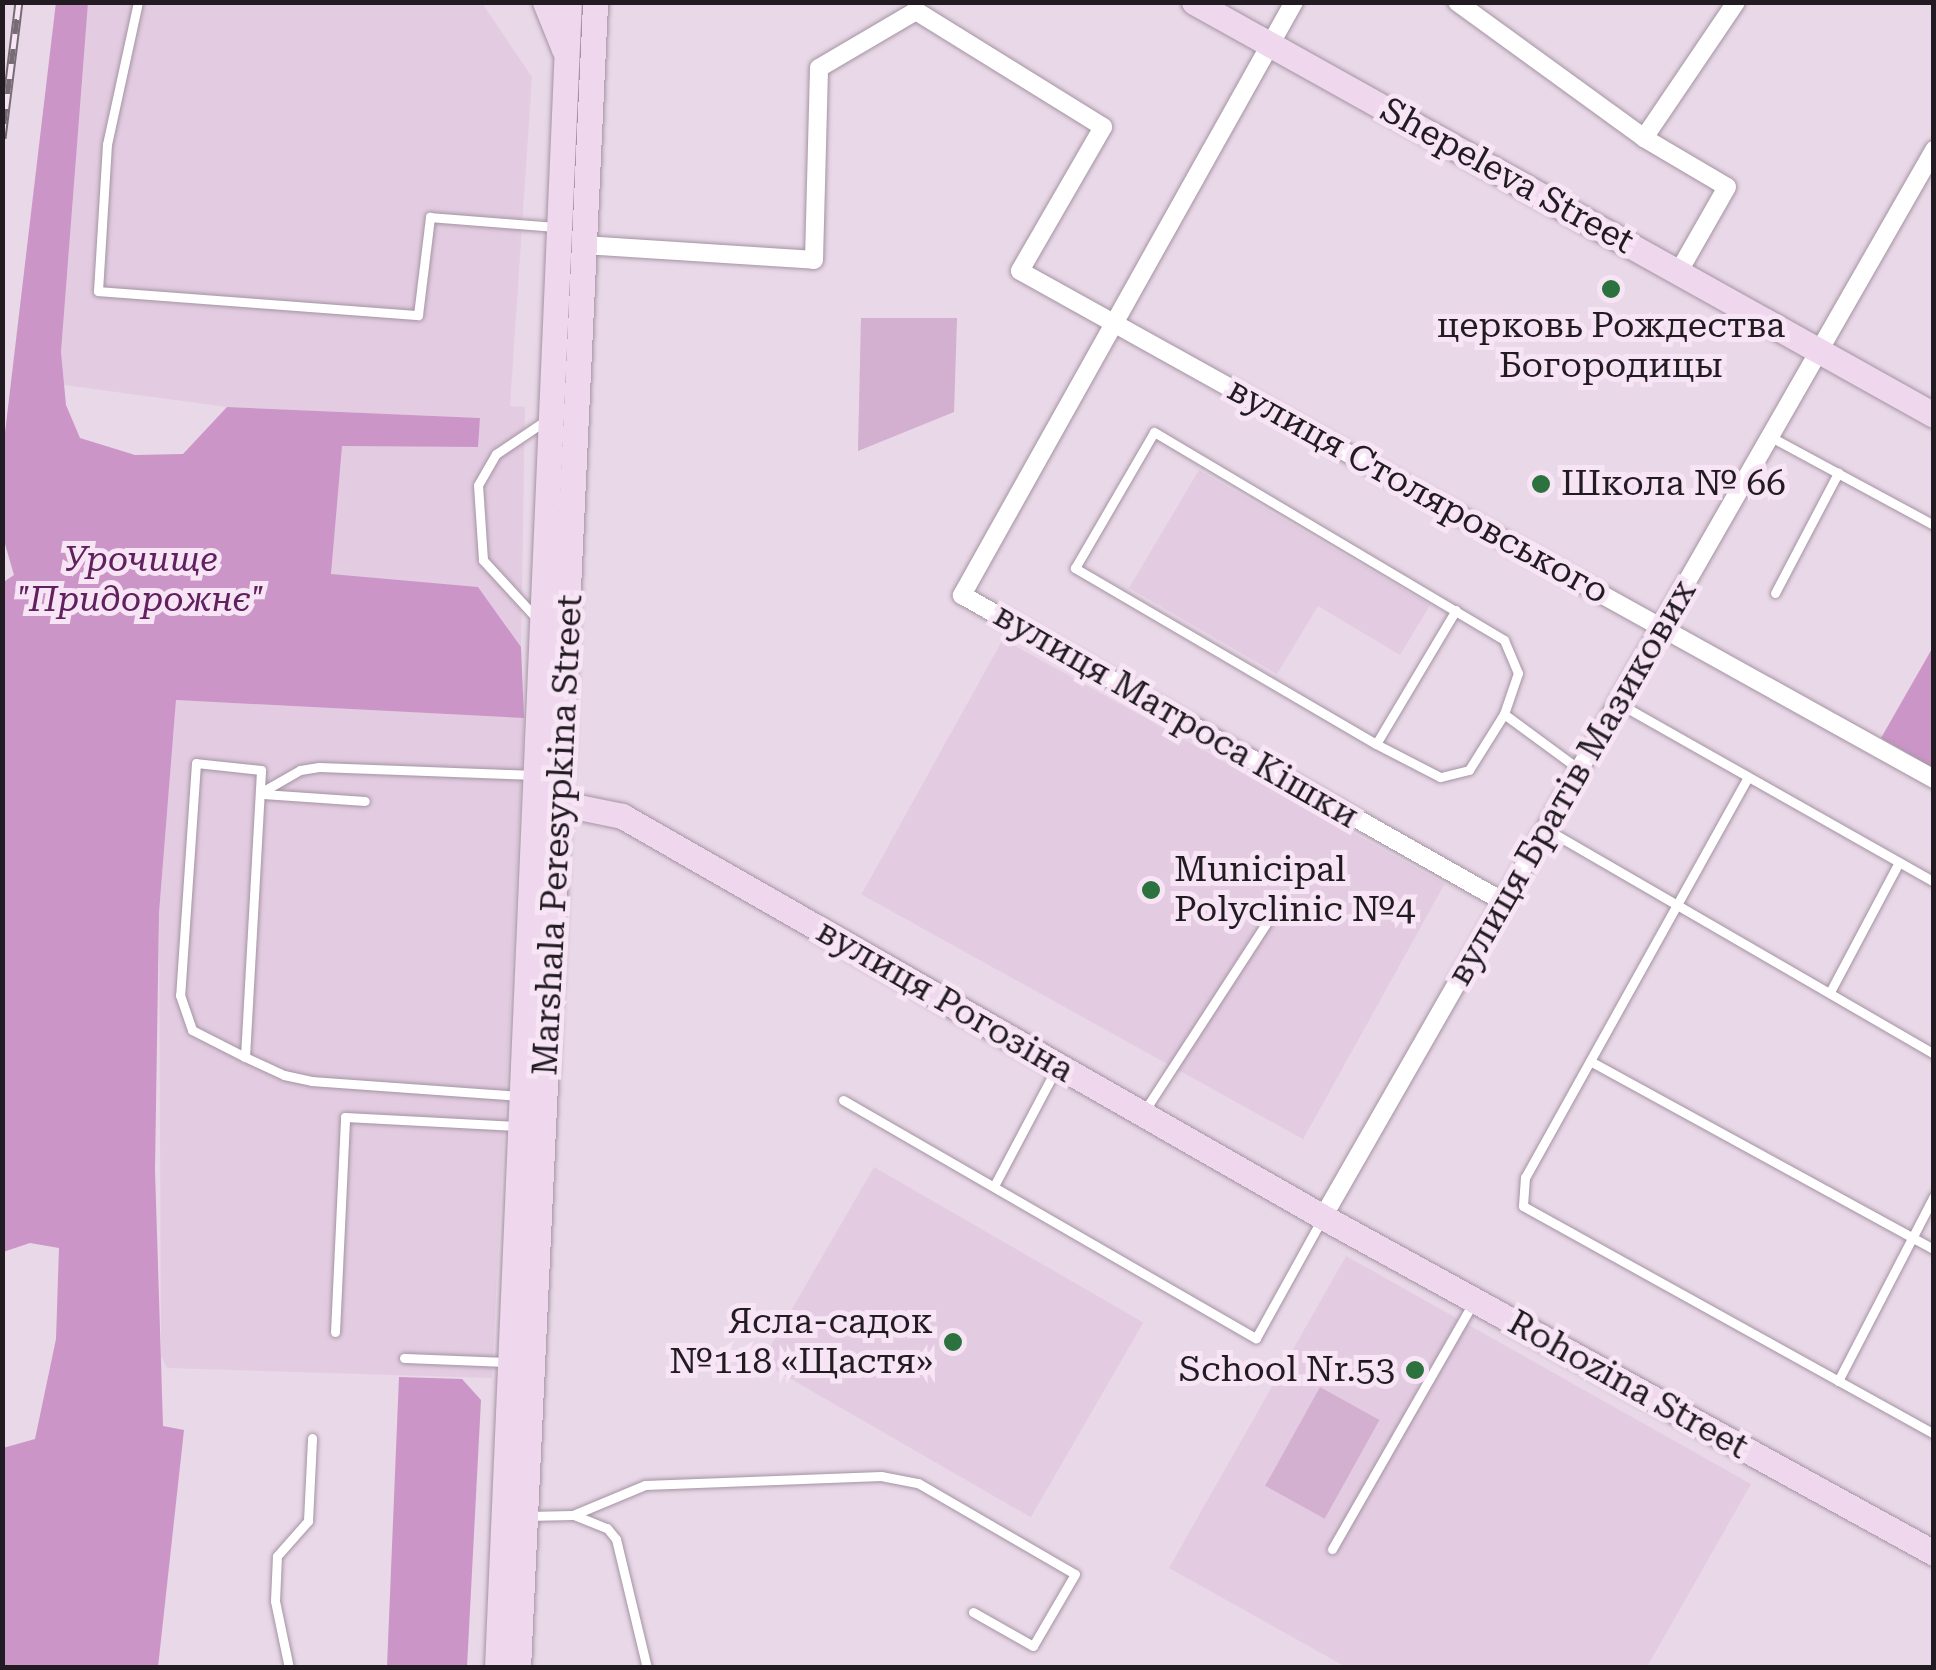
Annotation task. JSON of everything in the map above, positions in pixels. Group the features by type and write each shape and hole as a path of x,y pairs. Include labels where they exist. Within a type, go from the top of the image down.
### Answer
{"main road":[{"path":"545,2 570,61"},
{"name":"Marshala Peresypkina Street","path":"497,1668 511,1362 534,1097 555,414 578,233 569,2"},
{"name":"Marshala Peresypkina Street","path":"544,792 595,2"},
{"name":"Shepeleva Street","path":"1194,2 1934,416"},
{"name":"вулиця Рогозіна","path":"544,792 622,816 1323,1217"},
{"name":"Marshala Peresypkina Street","path":"518,1668 532,1127"},
{"name":"Rohozina Street","path":"1323,1217 1934,1554"}],"street":[{"path":"1110,321 1294,2"},
{"path":"1456,2 1644,138 1727,187 1679,271"},
{"path":"1644,138 1728,5"},
{"name":"вулиця Столяровського","path":"578,233 814,260 820,68 916,11 1104,127 1020,271 1934,779"},
{"name":"вулиця Братів Мазикових","path":"1323,1217 1934,150"},
{"name":"вулиця Матроса Кішки","path":"1110,321 962,594 1504,902"}],"lane":[{"path":"138,2 107,144 98,291 418,316 430,217 578,233"},
{"path":"546,628 483,560 478,485 496,454 555,414"},
{"path":"1154,432 1456,610 1496,633 1514,655 1518,673 1504,714 1469,770 1440,777 1376,744 1075,568 1154,432"},
{"path":"1771,436 1934,525"},
{"path":"1775,593 1838,473"},
{"path":"1376,744 1456,610"},
{"path":"1618,704 1934,882"},
{"path":"1504,714 1580,770"},
{"path":"245,1057 261,770 196,762 180,995 192,1030 245,1057 312,1081 534,1097"},
{"path":"260,793 300,770 318,767 544,792"},
{"path":"1748,777 1525,1176 1523,1206 1934,1434"},
{"path":"260,793 365,801"},
{"path":"1546,829 1934,1054"},
{"path":"1830,992 1899,862"},
{"path":"1143,1114 1269,920"},
{"path":"1590,1060 1934,1250"},
{"path":"994,1186 1058,1065"},
{"path":"843,1100 1256,1338 1323,1217"},
{"path":"335,1332 345,1118 532,1127"},
{"path":"1838,1381 1934,1196"},
{"path":"1332,1549 1475,1300"},
{"path":"404,1358 511,1362"},
{"path":"288,1668 275,1601 277,1556 308,1521 312,1438"},
{"path":"573,1515 645,1485 881,1476 918,1484 1075,1574 1032,1646 972,1612"},
{"path":"523,1516 573,1515 594,1520 616,1539 647,1668"}],"shaded area":[{"path":"88,3 482,3 532,77 510,406 525,407 521,647 478,587 331,575 341,445 477,447 480,418 227,407 64,385 61,352"},
{"path":"861,318 957,318 954,412 858,451"},
{"path":"1199,470 1430,605 1400,655 1318,606 1277,674 1129,588"},
{"name":"Municipal Polyclinic №4","path":"1003,639 1445,884 1303,1139 861,894"},
{"path":"176,700 524,718 492,1378 167,1368 161,1356 159,914"},
{"name":"Ясла-садок №118 «Щастя»","path":"874,1167 1143,1322 1031,1517 762,1362"},
{"name":"School Nr.53","path":"1346,1256 1751,1484 1647,1667 1346,1667 1169,1568"},
{"path":"1320,1387 1379,1420 1325,1519 1265,1486"}],"green space":[{"name":"Урочище \"Придорожнє\"","path":"56,2 88,3 61,352 66,405 80,438 135,455 183,454 227,407 480,418 478,447 342,446 331,574 478,587 521,647 524,718 176,700 159,913 155,1170 163,1426 184,1430 158,1667 3,1667 3,1448 35,1439 56,1339 59,1248 30,1243 3,1252 2,583 14,575 3,537 2,458"},
{"path":"1933,647 1933,768 1881,738"},
{"path":"399,1377 462,1379 481,1400 467,1667 387,1667"}],"railway":[{"path":"2,138 19,2"}],"place":[{"name":"церковь Рождества Богородицы","path":"1611,289"},
{"name":"Школа № 66","path":"1541,484"},
{"name":"Municipal Polyclinic №4","path":"1151,890"},
{"name":"Ясла-садок №118 «Щастя»","path":"953,1342"},
{"name":"School Nr.53","path":"1415,1370"}]}
